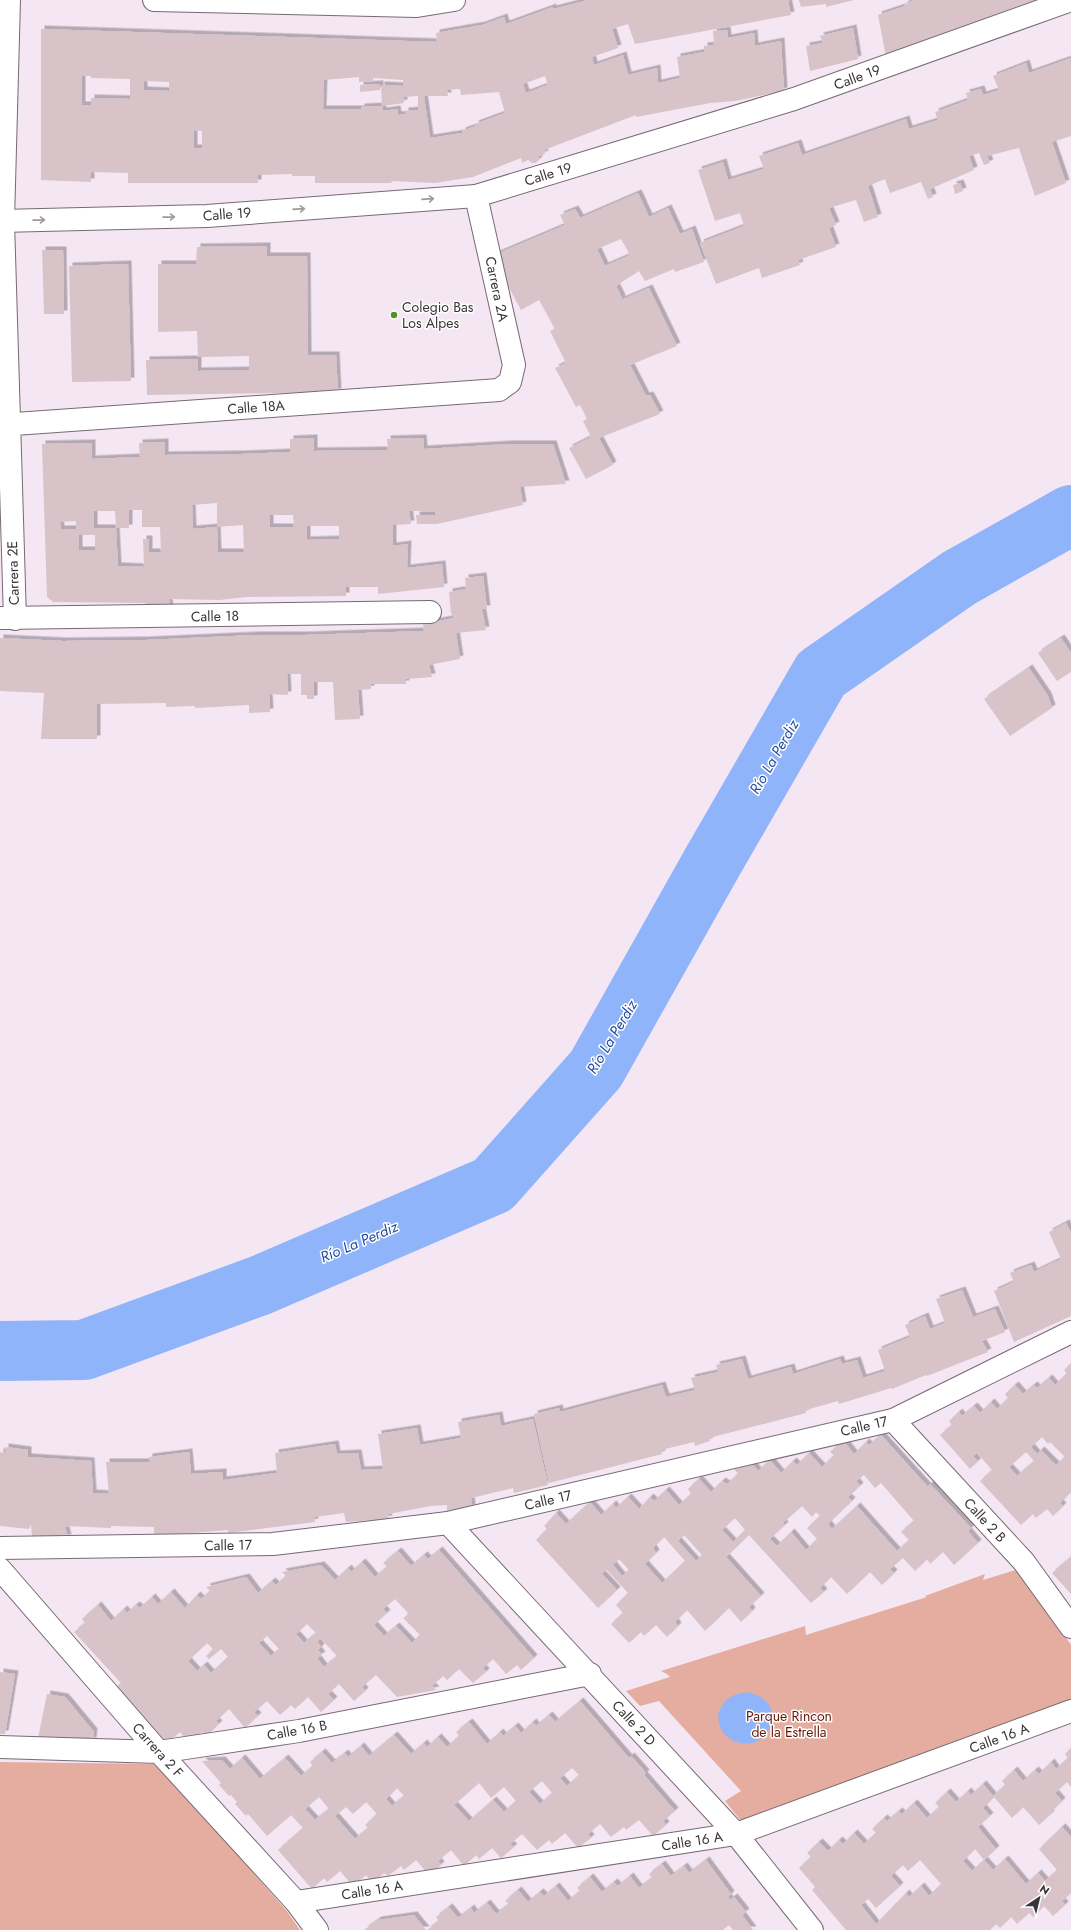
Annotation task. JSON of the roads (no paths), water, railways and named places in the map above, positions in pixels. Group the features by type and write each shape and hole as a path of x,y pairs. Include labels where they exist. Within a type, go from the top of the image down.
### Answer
{"street":[{"name":"Carrera 2E","path":"7,619 1,221 9,0"},
{"path":"154,0 418,6 454,0"},
{"name":"Calle 19","path":"1,221 207,216 476,196 794,99 1071,0"},
{"name":"Carrera 2A","path":"476,196 514,365 510,382"},
{"name":"Calle 18A","path":"4,425 499,390 510,382"},
{"name":"Calle 18","path":"7,619 430,612"},
{"name":"Calle 17","path":"0,1548 273,1544 448,1523 893,1420 1071,1332"},
{"name":"Calle 2 B","path":"893,1420 1024,1562 1071,1627"},
{"name":"Calle 2 D","path":"448,1523 590,1674 736,1834 812,1930"},
{"name":"Carrera 2 F","path":"0,1569 159,1752 296,1902 316,1930"},
{"name":"Calle 16 B","path":"0,1747 159,1752 300,1731 590,1674"},
{"name":"Calle 16 A","path":"296,1902 736,1834 1071,1711"}],"water":[{"path":"748,1692 762,1698 770,1707 772,1717 770,1727 765,1736 756,1742 745,1744 732,1740 723,1733 718,1715 725,1701 737,1694"}],"waterway":[{"name":"Río La Perdiz","path":"0,1351 84,1350 261,1285 493,1185 596,1069 713,861 821,674 959,578 1071,515"}],"place":[{"name":"Colegio Bas Los Alpes","path":"394,315"}],"park label":[{"name":"Parque Rincon de la Estrella","path":"789,1724"}]}
